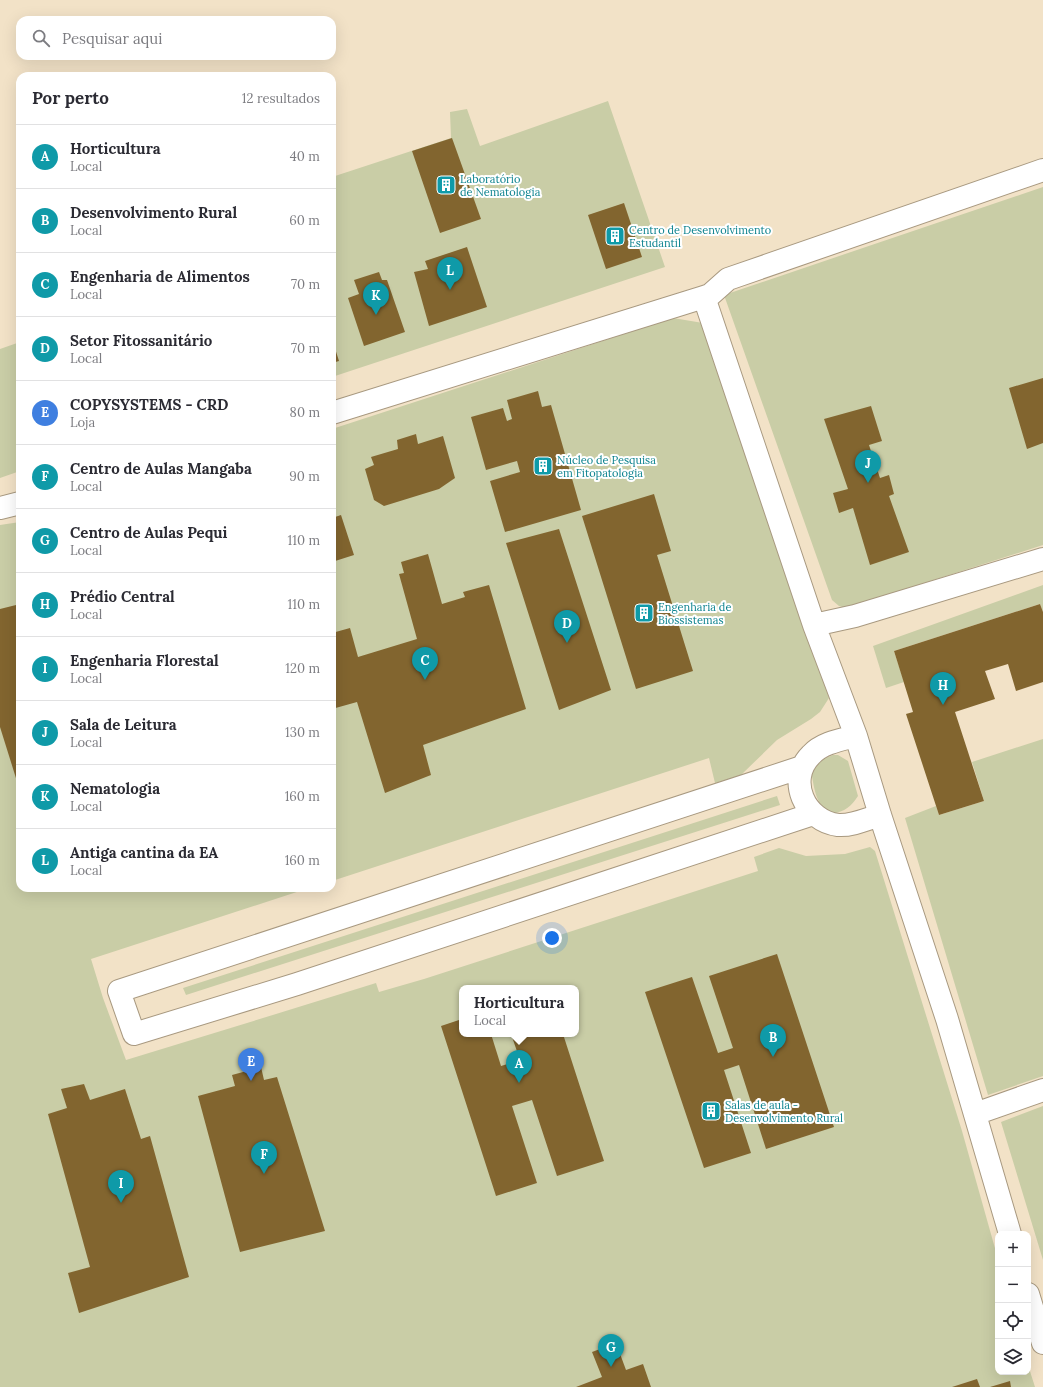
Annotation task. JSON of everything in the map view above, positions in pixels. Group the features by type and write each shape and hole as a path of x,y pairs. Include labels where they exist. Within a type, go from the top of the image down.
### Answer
{"street":[{"path":"336,412 710,295 728,279 1043,170"},
{"path":"704,297 814,625 856,736 880,815 947,1019 1009,1231"},
{"path":"0,508 16,504"},
{"path":"814,625 855,616 1043,559"},
{"path":"856,736 821,747 810,755 802,767 800,780 801,792 805,804 813,814 825,821 839,825 853,824 880,815"},
{"path":"802,767 119,991 134,1034 297,984 813,814"},
{"path":"975,1114 1043,1090"},
{"path":"1031,1303 1043,1343"}],"green space":[{"path":"608,101 665,267 336,376 336,176 451,138 450,112 467,109 480,146"},
{"path":"1043,187 1043,545 846,608 839,606 832,600 724,295"},
{"path":"673,318 703,323 829,698 820,712 777,740 740,776 715,783 709,758 336,880 336,428"},
{"path":"16,343 16,472 0,478 0,349"},
{"path":"16,523 16,892 297,892 91,959 103,998 126,1060 376,983 379,992 424,979 758,871 754,857 779,848 806,856 845,854 870,847 875,851 962,1131 995,1248 995,1375 1031,1374 1035,1387 0,1387 0,525"},
{"path":"1043,585 1043,612 1040,604 894,651 904,682 886,688 873,646"},
{"path":"1043,739 1043,1076 988,1095 905,818 936,806 939,815 984,801 972,762"},
{"path":"833,755 838,755 848,761 858,796 847,808 832,814 819,802 811,772 819,761"},
{"path":"777,796 780,805 186,995 183,988"},
{"path":"1043,1106 1043,1260 1001,1122"}],"building":[{"name":"Laboratório de Nematologia","path":"452,138 481,219 440,233 412,151"},
{"name":"Centro de Desenvolvimento Estudantil","path":"624,203 642,257 606,269 588,215"},
{"path":"467,247 487,307 429,326 414,272 428,269 425,261"},
{"path":"379,272 382,280 387,280 405,332 364,346 348,298 359,294 354,280"},
{"path":"336,352 339,361 336,362"},
{"path":"1043,378 1043,443 1027,449 1009,388"},
{"name":"Núcleo de Pesquisa em Fitopatologia","path":"538,391 542,407 551,405 581,510 505,532 490,481 520,472 517,461 486,470 471,417 503,408 507,421 512,419 507,400"},
{"path":"871,406 882,441 869,445 880,478 889,475 894,494 889,496 909,552 870,565 853,508 839,513 833,493 848,489 824,419"},
{"path":"416,434 418,444 443,436 455,478 439,489 384,506 374,500 365,469 374,465 371,457 398,449 397,440"},
{"name":"Engenharia de Biossistemas","path":"654,494 671,551 657,555 693,671 636,689 582,516"},
{"path":"341,515 354,555 336,561 336,517"},
{"path":"559,529 611,690 559,710 506,543"},
{"path":"428,554 442,604 465,597 463,592 489,585 526,709 423,745 431,775 385,793 357,702 336,708 336,632 350,628 358,657 417,639 399,574 404,573 401,562"},
{"path":"1040,604 1043,612 1043,682 1016,691 1008,664 985,671 995,699 955,712 984,801 939,815 906,714 913,712 894,651"},
{"path":"16,605 16,778 0,727 0,609"},
{"path":"777,954 834,1127 766,1149 739,1065 724,1070 751,1153 704,1168 645,992 692,977 718,1053 733,1048 709,976"},
{"path":"459,1020 459,1037 492,1037 501,1066 520,1060 512,1037 564,1037 604,1161 557,1176 532,1100 512,1106 537,1183 496,1196 441,1026"},
{"path":"261,1067 264,1080 277,1077 325,1231 240,1252 198,1096 235,1086 232,1075"},
{"path":"84,1084 90,1100 125,1089 141,1139 150,1136 189,1277 79,1313 68,1273 90,1267 48,1114 67,1108 61,1089"},
{"path":"616,1343 626,1370 643,1364 651,1387 576,1387 602,1377 592,1352"},
{"path":"977,1379 980,1387 952,1387"},
{"path":"1010,1381 1011,1387 990,1387"}],"place":[{"name":"Laboratório de Nematologia","path":"446,185"},
{"name":"Centro de Desenvolvimento Estudantil","path":"615,236"},
{"name":"Antiga cantina da EA","path":"450,290"},
{"name":"Nematologia","path":"376,315"},
{"name":"Núcleo de Pesquisa em Fitopatologia","path":"543,466"},
{"name":"Sala de Leitura","path":"868,483"},
{"name":"Engenharia de Biossistemas","path":"644,613"},
{"name":"Setor Fitossanitário","path":"567,643"},
{"name":"Engenharia de Alimentos","path":"425,680"},
{"name":"Prédio Central","path":"943,705"},
{"name":"Desenvolvimento Rural","path":"773,1057"},
{"name":"COPYSYSTEMS - CRD","path":"251,1081"},
{"name":"Horticultura","path":"519,1083"},
{"name":"Salas de aula - Desenvolvimento Rural","path":"711,1111"},
{"name":"Centro de Aulas Mangaba","path":"264,1174"},
{"name":"Engenharia Florestal","path":"121,1203"},
{"name":"Centro de Aulas Pequi","path":"611,1367"}]}
